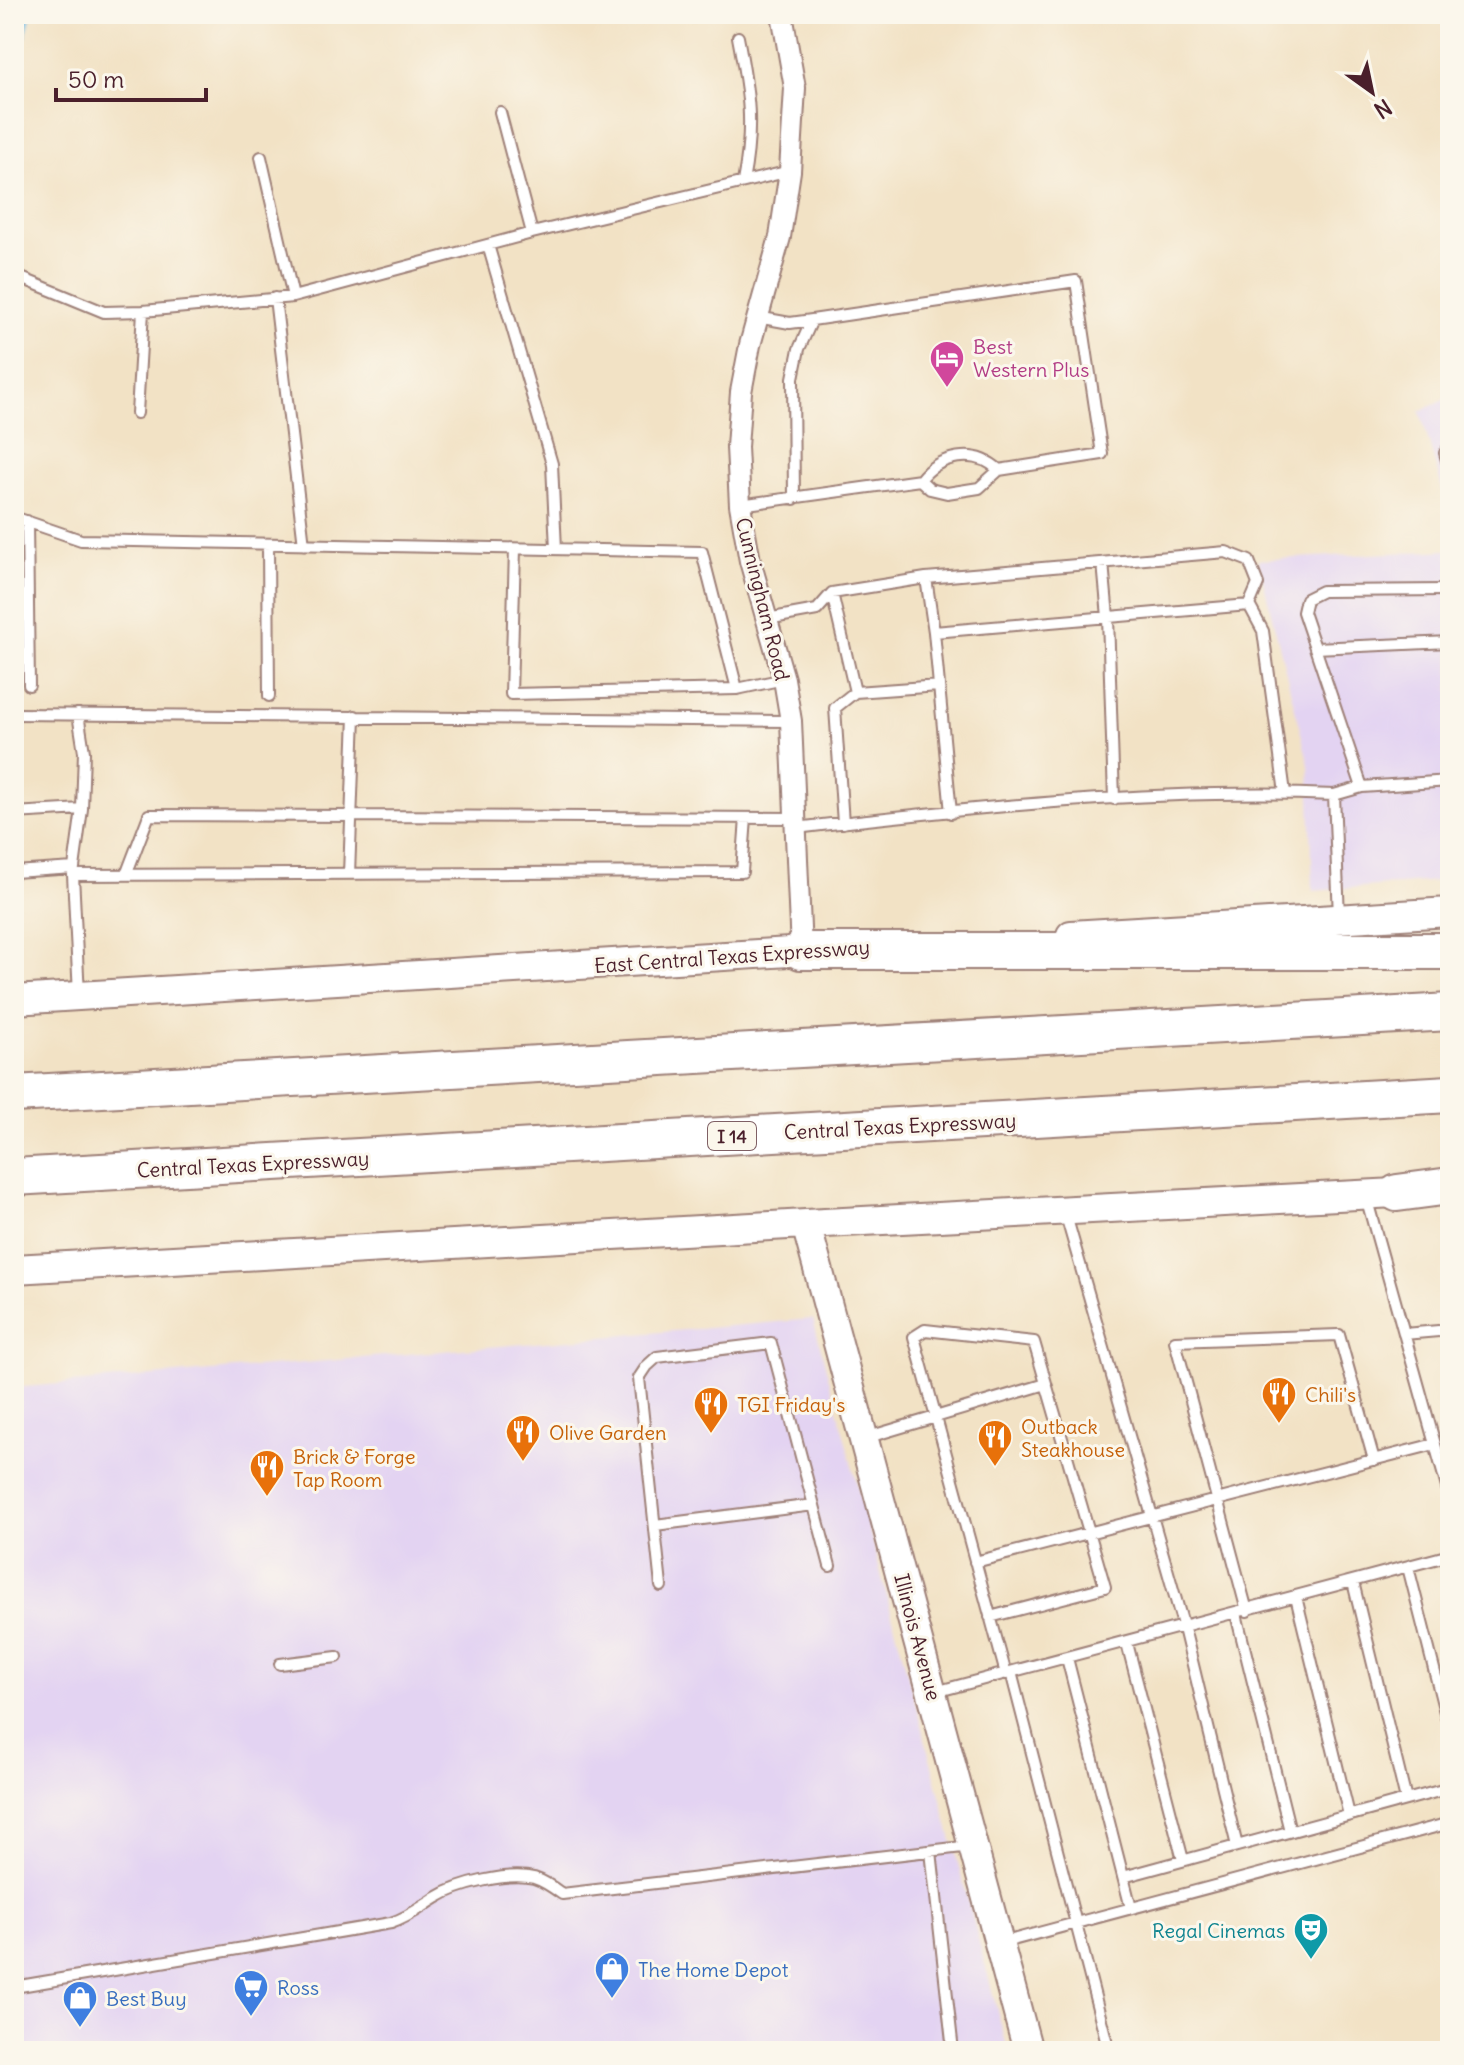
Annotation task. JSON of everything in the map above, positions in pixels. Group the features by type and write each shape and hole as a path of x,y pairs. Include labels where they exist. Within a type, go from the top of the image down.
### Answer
{"highway":[{"path":"801,951 1450,951"},
{"path":"14,1094 1450,1012"},
{"name":"Central Texas Expressway","path":"14,1177 1450,1094"},
{"path":"1381,1194 1450,1188"}],"main road":[{"name":"East Central Texas Expressway","path":"14,1000 1450,912"},
{"path":"14,1269 1381,1194"},
{"name":"Illinois Avenue","path":"806,1224 1028,2051"}],"street":[{"name":"Cunningham Road","path":"782,14 795,88 790,171 780,237 757,317 741,392 737,447 740,505 750,561 784,679 791,721 801,951"}],"lane":[{"path":"738,37 751,112 750,143 743,182"},
{"path":"500,112 532,233"},
{"path":"261,157 293,297"},
{"path":"14,275 104,312 293,297 532,233 790,171"},
{"path":"488,245 552,464 556,549"},
{"path":"757,317 790,323 1076,281 1102,454 999,470 979,488 947,493 930,489 920,480"},
{"path":"275,298 304,545"},
{"path":"137,413 143,311"},
{"path":"794,499 793,378 799,349 812,320"},
{"path":"1450,446 1445,453 1450,471"},
{"path":"740,505 920,480 929,467 941,461 972,456 990,462 999,470"},
{"path":"14,517 81,540 702,552 737,689"},
{"path":"27,521 29,685"},
{"path":"268,544 269,696"},
{"path":"515,549 511,694 737,689 784,679"},
{"path":"767,619 817,610 832,593 926,578 1226,552 1249,561 1258,584 1249,605"},
{"path":"1103,563 1108,617 1114,799"},
{"path":"926,578 951,813"},
{"path":"1362,787 1303,612 1306,599 1322,591 1450,590"},
{"path":"832,593 855,692"},
{"path":"934,632 1249,605"},
{"path":"1249,605 1263,631 1285,793"},
{"path":"1315,648 1450,642"},
{"path":"843,823 835,708 855,692 939,686"},
{"path":"14,714 791,721"},
{"path":"78,714 84,752 82,809 74,872 79,997"},
{"path":"349,874 355,716"},
{"path":"126,875 149,815 746,818 796,823 843,823 1114,799 1285,793 1334,795 1362,787 1450,781"},
{"path":"1334,795 1339,919"},
{"path":"14,813 82,809"},
{"path":"14,872 126,875 742,872 746,818"},
{"path":"1381,1194 1404,1334 1450,1498"},
{"path":"1064,1210 1184,1628 1237,1846"},
{"path":"990,1617 1105,1587 1034,1342 925,1330 914,1337 990,1617 1008,1673 1109,2051"},
{"path":"1404,1334 1450,1330"},
{"path":"1290,1831 1217,1500 1175,1341 1339,1335 1374,1460"},
{"path":"661,1586 639,1378 657,1357 771,1343 830,1566"},
{"path":"865,1438 1046,1384"},
{"path":"975,1562 1435,1444"},
{"path":"655,1525 814,1505"},
{"path":"933,1693 1450,1555"},
{"path":"1408,1567 1450,1732"},
{"path":"1353,1582 1406,1800"},
{"path":"1296,1597 1349,1815"},
{"path":"1127,1643 1183,1860"},
{"path":"280,1664 337,1657"},
{"path":"1067,1658 1131,1908"},
{"path":"1123,1877 1450,1788"},
{"path":"999,1944 1450,1823"},
{"path":"14,1987 391,1923 412,1916 434,1899 456,1888 518,1876 538,1879 562,1894 973,1846"},
{"path":"931,1851 953,2051"}],"shaded area":[{"path":"1450,397 1450,516 1420,411"},
{"path":"1450,550 1450,880 1313,891 1309,765 1258,560"},
{"path":"813,1319 1008,2051 14,2051 14,1388"}],"waterway":[{"path":"14,69 29,14"}],"place":[{"name":"Best Western Plus","path":"947,389"},
{"name":"Chili's","path":"1279,1425"},
{"name":"TGI Friday's","path":"711,1435"},
{"name":"Olive Garden","path":"523,1463"},
{"name":"Outback Steakhouse","path":"995,1468"},
{"name":"Brick & Forge Tap Room","path":"267,1498"},
{"name":"Regal Cinemas","path":"1311,1961"},
{"name":"The Home Depot","path":"612,2000"},
{"name":"Ross","path":"251,2018"},
{"name":"Best Buy","path":"80,2029"}]}
